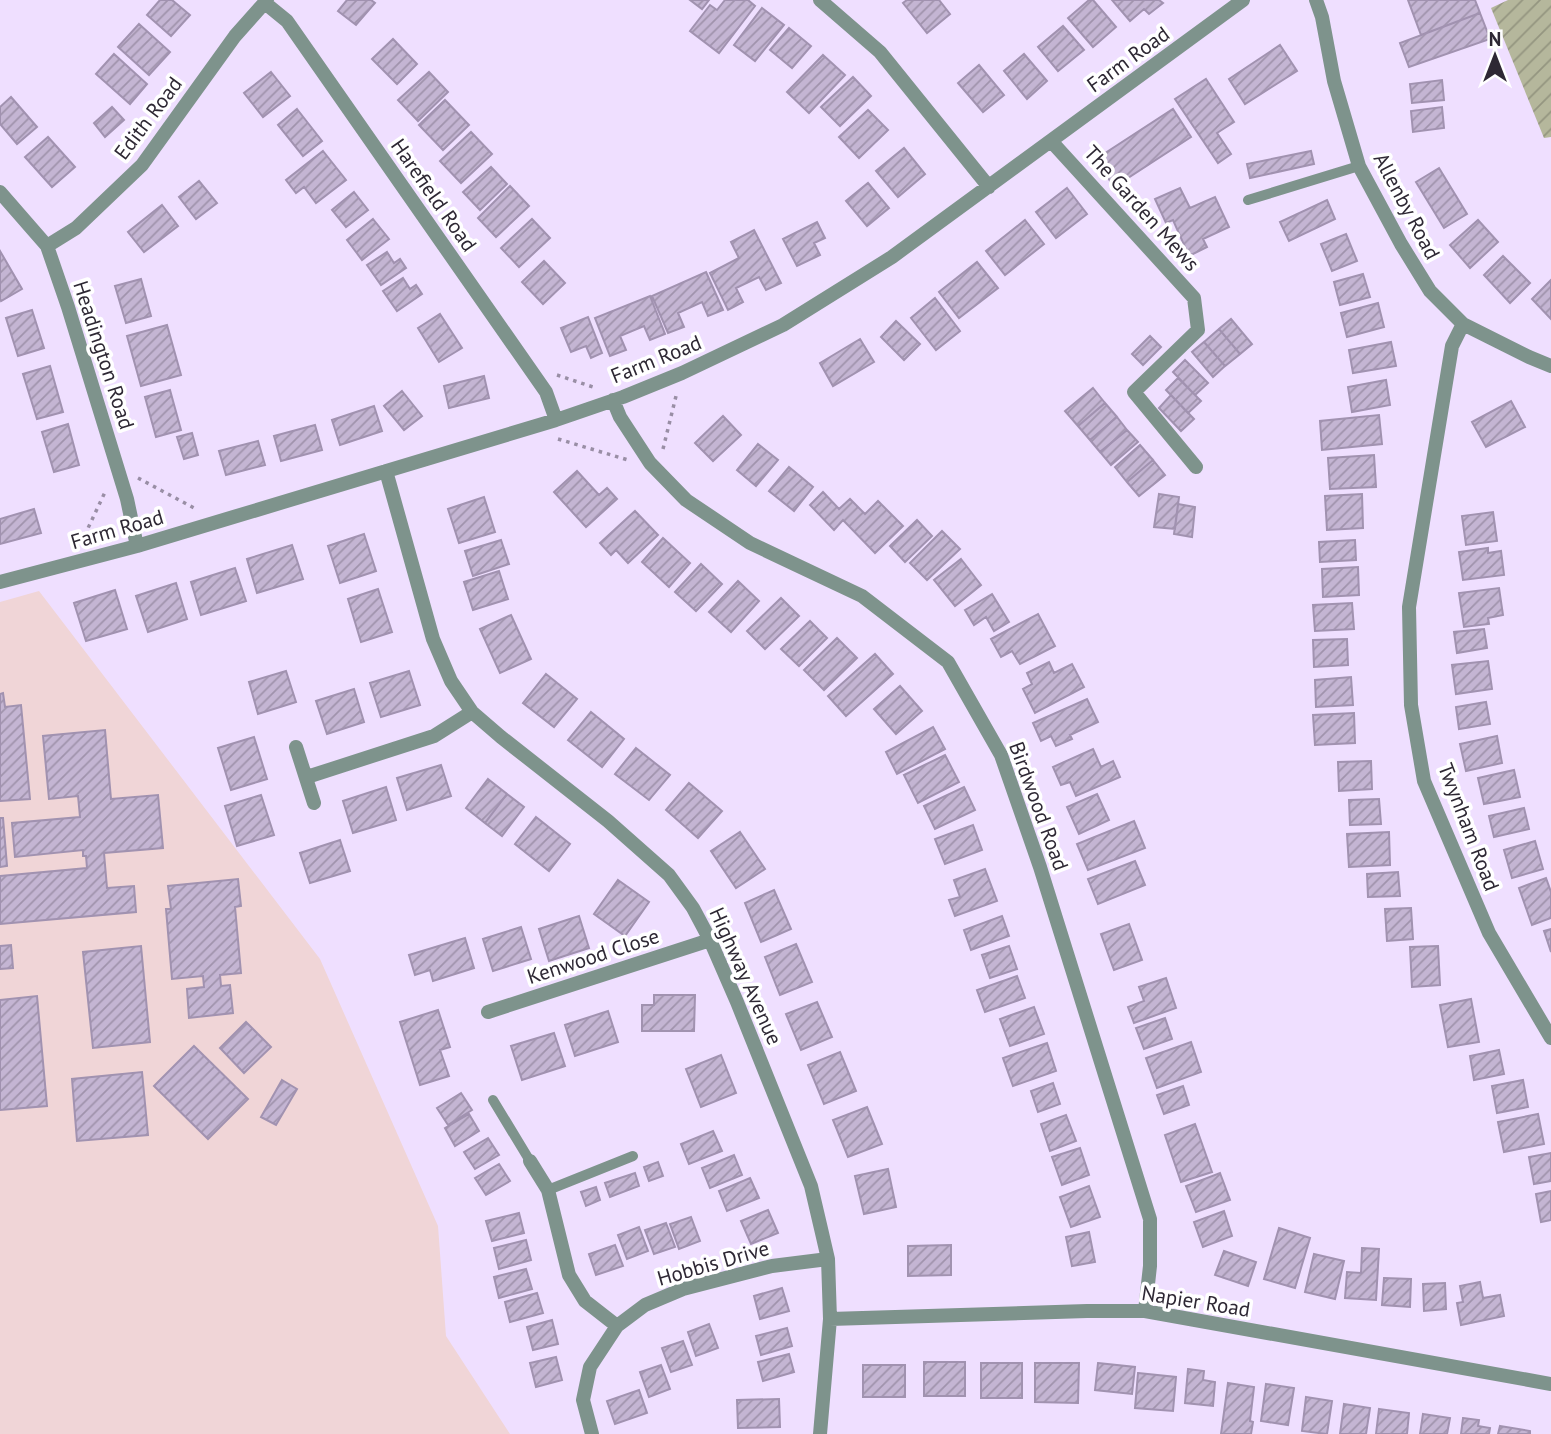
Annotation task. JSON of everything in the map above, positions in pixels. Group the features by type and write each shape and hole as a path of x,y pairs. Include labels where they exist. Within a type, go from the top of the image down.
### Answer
{"street":[{"path":"820,0 880,52 989,187"},
{"name":"Farm Road","path":"0,582 137,546 556,420 682,373 783,325 892,257 1243,0"},
{"name":"Allenby Road","path":"1316,0 1334,81 1359,166 1430,291 1463,324 1551,366"},
{"name":"Edith Road","path":"47,246 76,228 142,165 235,36 266,1"},
{"name":"Harefield Road","path":"266,1 287,21 546,392 556,420"},
{"name":"The Garden Mews","path":"1052,141 1194,298 1198,330 1134,393 1196,467"},
{"name":"Headington Road","path":"0,192 47,246 127,499 137,546"},
{"name":"Twynham Road","path":"1463,324 1452,346 1409,607 1411,705 1424,781 1489,933 1551,1038"},
{"name":"Birdwood Road","path":"618,398 620,417 649,463 686,500 750,543 862,596 948,662 1001,755 1044,880 1150,1219 1150,1266 1144,1311"},
{"name":"Highway Avenue","path":"386,471 433,639 451,681 472,712 608,821 669,875 693,908 710,940 811,1186 828,1259 830,1318 821,1434"},
{"path":"307,777 434,736 472,712"},
{"path":"296,747 314,803"},
{"name":"Kenwood Close","path":"488,1012 710,940"},
{"path":"530,1161 548,1190 569,1275 585,1301 617,1326"},
{"name":"Hobbis Drive","path":"592,1434 583,1400 590,1367 617,1326 645,1305 683,1289 772,1266 828,1259"},
{"name":"Napier Road","path":"830,1318 1144,1311 1551,1384"}],"lane":[{"path":"1248,200 1359,166"},
{"path":"494,1100 530,1161"},
{"path":"548,1190 634,1156"}],"path":[{"path":"525,364 618,398"}],"shaded area":[{"path":"39,591 320,959 438,1226 446,1336 510,1434 0,1434 0,602"}],"green space":[{"path":"1508,0 1551,0 1551,137 1544,138 1491,8"}],"building":[{"path":"160,0 172,0 190,15 171,36 147,15"},
{"path":"347,0 371,0 375,3 356,25 338,11"},
{"path":"690,0 709,0 702,9"},
{"path":"725,0 748,0 755,6 719,53 690,31 710,5 717,10"},
{"path":"907,0 939,0 950,14 927,33 903,3"},
{"path":"1089,0 1093,0 1116,27 1093,47 1068,18"},
{"path":"1112,0 1159,0 1163,3 1149,14 1144,9 1130,21"},
{"path":"1408,0 1475,0 1480,13 1421,35"},
{"path":"762,8 784,25 755,61 734,45"},
{"path":"1480,13 1490,39 1409,67 1400,43"},
{"path":"139,24 170,52 149,75 118,47"},
{"path":"1063,26 1084,50 1058,71 1038,47"},
{"path":"789,28 811,46 792,68 770,50"},
{"path":"393,39 417,64 397,84 372,59"},
{"path":"1280,45 1297,71 1245,104 1229,79"},
{"path":"114,54 147,84 130,104 96,74"},
{"path":"1024,54 1047,81 1027,99 1004,71"},
{"path":"823,55 845,75 809,113 787,92"},
{"path":"979,65 1004,95 983,112 958,83"},
{"path":"271,72 290,96 263,117 244,93"},
{"path":"429,72 448,92 418,121 398,100"},
{"path":"853,77 871,96 840,126 821,107"},
{"path":"1206,79 1234,122 1217,133 1231,154 1218,163 1175,99"},
{"path":"1442,80 1444,100 1412,103 1410,84"},
{"path":"11,97 37,127 17,144 0,124 0,107"},
{"path":"445,100 469,125 443,150 419,125"},
{"path":"112,107 124,120 105,137 94,123"},
{"path":"1442,107 1444,128 1413,132 1411,111"},
{"path":"297,109 322,141 303,156 278,125"},
{"path":"1173,109 1191,137 1114,187 1096,159"},
{"path":"868,110 888,130 859,158 839,137"},
{"path":"471,132 492,154 461,183 440,161"},
{"path":"48,137 75,167 52,187 25,157"},
{"path":"904,148 925,174 898,197 876,171"},
{"path":"323,151 346,180 316,203 304,187 296,193 286,180"},
{"path":"1311,151 1314,164 1250,178 1247,164"},
{"path":"491,167 507,184 480,210 463,192"},
{"path":"1439,168 1467,214 1444,228 1416,182"},
{"path":"199,181 217,203 196,219 179,197"},
{"path":"868,183 889,208 867,226 846,201"},
{"path":"510,186 529,206 496,237 478,218"},
{"path":"1067,188 1087,214 1056,238 1036,212"},
{"path":"1180,188 1190,208 1215,197 1229,227 1203,239 1207,247 1189,256 1173,220 1166,223 1155,199"},
{"path":"354,192 368,210 346,227 332,210"},
{"path":"1327,200 1335,219 1289,241 1280,222"},
{"path":"162,205 178,226 144,252 128,232"},
{"path":"373,219 389,239 362,260 347,240"},
{"path":"532,219 550,238 519,267 501,248"},
{"path":"1025,220 1044,244 1005,275 986,251"},
{"path":"1478,220 1498,242 1470,268 1450,245"},
{"path":"817,222 825,238 814,243 820,255 797,266 783,239"},
{"path":"754,230 781,283 766,290 759,277 736,288 743,302 728,310 710,273 739,258 731,242"},
{"path":"1346,234 1357,261 1332,271 1321,244"},
{"path":"0,251 22,289 1,301 0,299"},
{"path":"387,252 394,263 400,259 406,268 381,285 367,265"},
{"path":"1503,256 1530,283 1510,303 1484,275"},
{"path":"544,261 565,283 543,304 522,282"},
{"path":"977,262 998,288 959,318 939,292"},
{"path":"706,272 723,310 708,316 702,302 678,313 684,327 668,333 652,296"},
{"path":"1363,274 1370,297 1340,305 1334,282"},
{"path":"403,278 410,289 416,285 422,294 397,311 383,291"},
{"path":"141,279 151,316 126,323 115,286"},
{"path":"1551,280 1551,319 1532,299"},
{"path":"650,296 665,334 650,340 644,326 620,336 626,350 610,356 595,318"},
{"path":"935,298 960,331 936,350 911,318"},
{"path":"1378,303 1384,327 1347,337 1341,313"},
{"path":"32,310 44,348 18,356 6,318"},
{"path":"440,314 462,348 439,362 418,328"},
{"path":"588,317 602,353 591,358 586,346 571,352 561,328"},
{"path":"1231,319 1252,344 1240,354 1219,329"},
{"path":"896,321 920,344 904,360 881,337"},
{"path":"167,325 181,375 141,386 127,336"},
{"path":"1219,329 1240,354 1225,366 1204,342"},
{"path":"1150,336 1161,347 1143,365 1132,354"},
{"path":"860,339 874,362 833,386 820,363"},
{"path":"1204,342 1225,366 1213,377 1192,352"},
{"path":"1391,342 1396,366 1353,373 1349,350"},
{"path":"1185,360 1208,383 1195,395 1173,372"},
{"path":"50,366 63,412 37,419 23,374"},
{"path":"484,376 489,398 449,408 444,386"},
{"path":"1178,378 1201,401 1188,413 1166,390"},
{"path":"1386,380 1390,405 1352,412 1348,387"},
{"path":"1093,388 1105,403 1078,426 1065,411"},
{"path":"170,390 181,430 156,437 145,397"},
{"path":"402,391 422,416 404,430 384,406"},
{"path":"1171,395 1194,419 1181,431 1159,408"},
{"path":"1511,401 1525,427 1486,447 1472,422"},
{"path":"1105,403 1117,417 1090,440 1078,426"},
{"path":"374,406 382,431 340,445 332,420"},
{"path":"1379,415 1382,444 1322,450 1320,421"},
{"path":"723,416 741,435 713,461 695,443"},
{"path":"1117,417 1127,430 1100,452 1090,440"},
{"path":"68,424 79,465 54,472 42,432"},
{"path":"315,425 322,450 281,461 274,436"},
{"path":"1127,430 1138,442 1111,465 1100,452"},
{"path":"192,433 198,455 184,459 177,437"},
{"path":"258,441 265,465 226,475 219,451"},
{"path":"758,444 778,460 756,486 737,470"},
{"path":"1140,445 1153,460 1127,482 1115,467"},
{"path":"1374,455 1376,487 1330,489 1328,458"},
{"path":"1153,460 1165,475 1139,496 1127,482"},
{"path":"789,467 813,487 794,511 769,491"},
{"path":"577,471 599,495 607,488 617,499 586,527 554,492"},
{"path":"823,492 839,509 850,499 865,514 878,501 903,526 875,553 843,520 834,530 810,505"},
{"path":"1159,494 1179,497 1175,529 1154,527"},
{"path":"1362,494 1363,528 1327,530 1325,496"},
{"path":"484,497 495,532 459,543 448,509"},
{"path":"1178,504 1195,507 1192,537 1174,534"},
{"path":"34,509 41,533 0,544 0,519"},
{"path":"635,511 658,535 628,563 616,550 611,555 600,543"},
{"path":"1493,512 1497,541 1466,545 1462,516"},
{"path":"917,520 932,536 905,562 890,546"},
{"path":"942,531 960,549 927,580 910,563"},
{"path":"364,534 376,571 340,583 328,546"},
{"path":"663,538 690,563 669,587 642,562"},
{"path":"501,540 509,564 473,576 465,551"},
{"path":"1355,540 1356,560 1320,562 1319,542"},
{"path":"292,545 303,579 257,593 247,559"},
{"path":"1488,548 1488,553 1501,551 1504,575 1463,580 1459,552"},
{"path":"961,559 981,585 955,606 934,580"},
{"path":"701,564 722,584 696,611 675,592"},
{"path":"1358,567 1359,595 1323,597 1322,569"},
{"path":"235,568 246,601 201,615 191,582"},
{"path":"499,571 508,599 473,610 464,582"},
{"path":"738,581 759,601 731,632 709,612"},
{"path":"176,583 187,619 148,632 136,596"},
{"path":"1499,588 1503,615 1488,618 1489,624 1464,627 1459,593"},
{"path":"378,589 392,632 361,642 348,599"},
{"path":"115,590 127,629 86,641 74,603"},
{"path":"992,594 1009,622 994,631 986,617 974,625 965,610"},
{"path":"781,598 799,616 765,649 747,631"},
{"path":"1352,603 1354,629 1315,631 1313,605"},
{"path":"1038,614 1055,646 1020,664 1012,651 1001,657 991,639"},
{"path":"511,615 531,659 500,673 480,629"},
{"path":"810,621 827,638 799,666 781,649"},
{"path":"1484,629 1487,648 1457,653 1454,632"},
{"path":"837,638 857,658 824,690 804,670"},
{"path":"1347,639 1348,665 1314,667 1313,640"},
{"path":"875,654 893,674 846,716 828,696"},
{"path":"1488,661 1492,689 1456,694 1452,665"},
{"path":"1049,662 1054,673 1072,664 1084,687 1035,713 1023,689 1032,684 1027,673"},
{"path":"286,671 296,702 258,714 249,682"},
{"path":"409,671 420,705 381,717 370,683"},
{"path":"546,674 577,699 554,727 523,703"},
{"path":"1351,677 1353,705 1316,707 1315,680"},
{"path":"900,686 922,711 896,734 874,709"},
{"path":"354,689 364,722 327,734 316,701"},
{"path":"3,693 5,707 21,705 30,799 0,801 0,694"},
{"path":"1087,699 1098,722 1070,735 1072,739 1056,746 1051,736 1041,741 1033,723"},
{"path":"1486,702 1490,724 1459,729 1456,707"},
{"path":"591,712 624,739 602,767 568,740"},
{"path":"1354,713 1355,743 1315,745 1313,715"},
{"path":"933,727 945,749 897,774 886,752"},
{"path":"105,730 111,799 158,795 163,848 104,853 107,888 134,886 136,912 0,924 0,876 87,868 83,850 15,857 12,823 80,817 78,796 49,799 43,736"},
{"path":"1497,736 1502,763 1466,771 1460,744"},
{"path":"254,737 267,779 231,790 218,748"},
{"path":"636,748 670,775 649,800 615,774"},
{"path":"1093,749 1101,767 1113,761 1120,777 1076,796 1070,782 1061,785 1053,767"},
{"path":"945,755 959,782 918,803 904,775"},
{"path":"1371,761 1372,789 1339,791 1338,762"},
{"path":"441,765 451,796 407,810 397,778"},
{"path":"1514,770 1520,797 1484,804 1478,778"},
{"path":"488,779 507,794 485,823 466,808"},
{"path":"689,783 722,811 698,838 666,810"},
{"path":"386,787 396,820 353,833 343,801"},
{"path":"964,787 975,810 935,829 924,806"},
{"path":"507,794 524,807 502,836 485,823"},
{"path":"1097,794 1109,820 1079,834 1067,807"},
{"path":"261,795 274,835 237,846 225,806"},
{"path":"1379,799 1381,824 1350,825 1349,800"},
{"path":"1524,808 1529,829 1494,837 1489,816"},
{"path":"536,817 570,844 549,871 515,844"},
{"path":"0,818 3,818 7,866 0,867"},
{"path":"1134,821 1145,848 1088,870 1077,844"},
{"path":"973,825 982,850 945,864 935,839"},
{"path":"740,832 765,869 736,888 711,851"},
{"path":"1389,832 1390,865 1349,867 1347,834"},
{"path":"340,840 350,871 310,883 300,853"},
{"path":"1535,841 1543,869 1512,878 1504,850"},
{"path":"1135,861 1145,885 1098,904 1088,879"},
{"path":"985,869 997,901 955,916 949,900 960,897 954,880"},
{"path":"1398,872 1400,896 1368,897 1367,874"},
{"path":"1546,878 1551,892 1551,918 1532,925 1519,888"},
{"path":"238,879 241,906 235,907 241,973 220,975 221,986 230,985 233,1013 189,1018 187,989 204,987 203,976 172,979 166,909 171,909 168,886"},
{"path":"618,880 649,902 625,936 594,914"},
{"path":"774,890 791,929 761,942 745,903"},
{"path":"1411,908 1413,939 1387,941 1385,909"},
{"path":"579,916 589,948 549,961 539,929"},
{"path":"1002,916 1009,936 971,950 964,930"},
{"path":"1129,924 1142,960 1114,970 1101,934"},
{"path":"521,927 531,959 493,971 483,939"},
{"path":"1551,929 1551,952 1544,931"},
{"path":"465,938 474,968 433,981 430,970 415,975 409,955"},
{"path":"796,944 812,982 780,995 765,957"},
{"path":"11,945 13,968 0,969 0,946"},
{"path":"141,946 150,1042 93,1048 83,952"},
{"path":"1009,946 1017,969 990,978 982,955"},
{"path":"1438,946 1440,985 1412,987 1410,947"},
{"path":"1017,976 1025,998 985,1012 977,990"},
{"path":"1166,978 1176,1008 1134,1023 1128,1007 1144,1001 1139,987"},
{"path":"654,995 695,995 694,1031 642,1031 642,1005 654,1005"},
{"path":"37,996 47,1106 0,1110 0,1000"},
{"path":"1471,999 1479,1042 1448,1047 1440,1005"},
{"path":"817,1002 832,1037 801,1050 786,1014"},
{"path":"1034,1007 1044,1034 1010,1046 1000,1019"},
{"path":"438,1010 450,1047 440,1050 449,1076 420,1085 400,1022"},
{"path":"608,1011 618,1042 575,1056 565,1025"},
{"path":"1165,1018 1172,1039 1144,1049 1136,1028"},
{"path":"246,1022 271,1047 244,1073 220,1048"},
{"path":"554,1033 565,1066 522,1080 511,1046"},
{"path":"1191,1042 1201,1072 1157,1088 1146,1058"},
{"path":"1047,1043 1056,1071 1013,1086 1003,1058"},
{"path":"194,1046 248,1099 208,1139 154,1086"},
{"path":"1499,1050 1504,1074 1474,1080 1470,1056"},
{"path":"840,1052 856,1091 824,1104 808,1065"},
{"path":"721,1055 736,1093 701,1107 686,1069"},
{"path":"142,1072 148,1135 77,1141 72,1079"},
{"path":"282,1080 297,1089 276,1125 261,1117"},
{"path":"1523,1080 1528,1107 1497,1113 1492,1086"},
{"path":"1053,1083 1060,1104 1038,1112 1031,1091"},
{"path":"1183,1086 1189,1105 1164,1114 1157,1095"},
{"path":"461,1093 472,1110 448,1125 437,1108"},
{"path":"867,1107 882,1144 848,1157 833,1120"},
{"path":"469,1114 479,1131 455,1146 445,1128"},
{"path":"1538,1114 1544,1144 1504,1152 1498,1122"},
{"path":"1066,1115 1076,1141 1050,1151 1041,1124"},
{"path":"1195,1124 1212,1172 1181,1182 1165,1135"},
{"path":"713,1131 722,1151 689,1164 681,1144"},
{"path":"488,1138 499,1155 475,1169 464,1152"},
{"path":"1080,1148 1089,1175 1062,1185 1052,1157"},
{"path":"1551,1153 1551,1181 1534,1184 1529,1157"},
{"path":"734,1155 742,1175 710,1188 702,1168"},
{"path":"658,1162 663,1176 649,1181 644,1167"},
{"path":"499,1164 510,1181 486,1195 475,1178"},
{"path":"888,1169 896,1207 864,1214 855,1176"},
{"path":"635,1173 639,1186 610,1197 605,1183"},
{"path":"1220,1173 1230,1200 1196,1212 1186,1186"},
{"path":"750,1178 759,1198 727,1211 719,1191"},
{"path":"1089,1186 1100,1217 1071,1227 1060,1197"},
{"path":"596,1187 600,1200 586,1206 581,1192"},
{"path":"1551,1191 1551,1220 1541,1222 1536,1194"},
{"path":"768,1210 778,1233 751,1244 741,1221"},
{"path":"1224,1211 1232,1236 1203,1247 1194,1222"},
{"path":"519,1213 524,1233 492,1241 486,1221"},
{"path":"691,1217 700,1241 679,1249 670,1224"},
{"path":"666,1223 675,1247 654,1254 645,1230"},
{"path":"639,1227 648,1251 627,1259 618,1235"},
{"path":"1279,1228 1310,1238 1295,1288 1264,1279"},
{"path":"1089,1232 1095,1262 1072,1266 1066,1237"},
{"path":"526,1240 531,1260 499,1269 494,1248"},
{"path":"615,1245 623,1266 596,1275 589,1254"},
{"path":"951,1245 951,1275 908,1276 908,1246"},
{"path":"1362,1248 1379,1249 1376,1300 1345,1298 1347,1272 1361,1273"},
{"path":"1224,1251 1256,1262 1248,1286 1215,1275"},
{"path":"1314,1254 1344,1261 1335,1299 1305,1292"},
{"path":"526,1269 532,1289 499,1298 494,1277"},
{"path":"1384,1278 1411,1279 1410,1307 1382,1305"},
{"path":"1480,1282 1483,1298 1500,1295 1504,1316 1461,1325 1457,1303 1463,1302 1460,1286"},
{"path":"1445,1283 1446,1309 1424,1311 1423,1284"},
{"path":"782,1288 789,1311 760,1319 754,1296"},
{"path":"537,1293 543,1313 510,1322 505,1302"},
{"path":"552,1320 558,1344 533,1350 527,1327"},
{"path":"709,1324 718,1348 696,1356 688,1332"},
{"path":"787,1328 792,1346 761,1355 756,1336"},
{"path":"683,1341 692,1365 671,1372 662,1348"},
{"path":"789,1354 794,1372 763,1381 758,1362"},
{"path":"556,1357 562,1380 536,1387 530,1363"},
{"path":"924,1362 965,1362 965,1396 924,1396"},
{"path":"981,1363 1022,1363 1022,1398 981,1398"},
{"path":"1035,1363 1079,1363 1078,1403 1035,1402"},
{"path":"1098,1363 1135,1367 1132,1394 1095,1390"},
{"path":"661,1365 670,1389 649,1397 640,1372"},
{"path":"863,1365 905,1365 905,1397 863,1397"},
{"path":"1188,1369 1204,1371 1203,1380 1215,1382 1213,1406 1185,1403"},
{"path":"1138,1373 1176,1377 1173,1411 1135,1408"},
{"path":"1228,1383 1254,1387 1251,1434 1221,1434"},
{"path":"1266,1384 1294,1388 1288,1425 1261,1421"},
{"path":"639,1390 647,1413 615,1424 607,1401"},
{"path":"1306,1397 1332,1401 1327,1434 1302,1431"},
{"path":"779,1399 780,1427 738,1428 737,1400"},
{"path":"1344,1404 1370,1408 1366,1434 1340,1434"},
{"path":"1379,1409 1409,1413 1407,1434 1376,1434"},
{"path":"1423,1414 1450,1418 1447,1434 1420,1434"},
{"path":"1463,1418 1479,1420 1478,1426 1490,1428 1489,1434 1461,1434"},
{"path":"1500,1426 1530,1431 1530,1434 1498,1434"}]}
